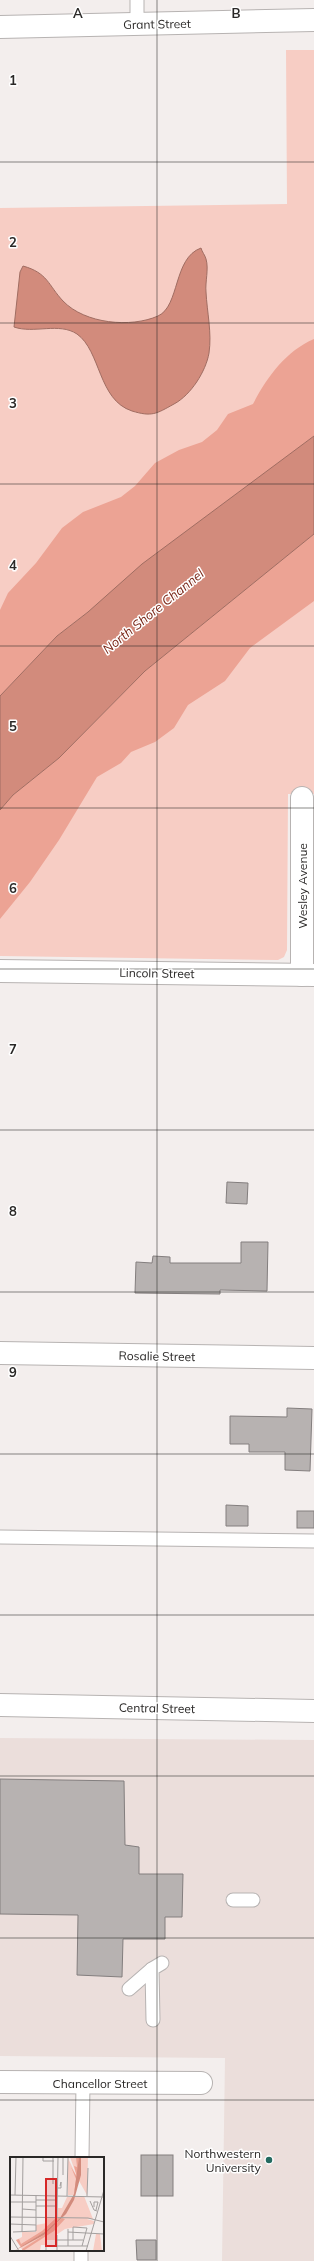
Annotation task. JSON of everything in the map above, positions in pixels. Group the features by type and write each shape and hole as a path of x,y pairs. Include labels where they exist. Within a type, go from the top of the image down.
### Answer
{"street":[{"name":"Grant Street","path":"0,27 314,20"},
{"name":"Wesley Avenue","path":"302,798 308,975"},
{"name":"Lincoln Street","path":"0,971 308,975"},
{"name":"Rosalie Street","path":"0,1353 314,1358"},
{"name":"Central Street","path":"0,1705 314,1711"},
{"name":"Chancellor Street","path":"0,2082 201,2083"}],"lane":[{"path":"137,0 137,24"},
{"path":"0,1537 314,1541"},
{"path":"233,1900 253,1900"},
{"path":"129,1989 157,1966 153,2020"},
{"path":"82,2157 83,2083"}],"shaded area":[{"path":"286,50 314,50 314,794 288,794 287,950 284,957 278,960 0,956 0,208 287,204"},
{"path":"314,339 314,436 57,636 0,696 0,610 8,593 36,563 62,528 83,512 121,497 135,486 155,463 179,450 202,442 217,430 228,414 253,404 264,384 278,366 295,350"},
{"path":"314,534 314,601 250,648 225,681 188,705 174,728 155,742 131,752 121,763 97,777 59,840 30,882 0,919 0,810 13,795 59,758 145,671"},
{"path":"0,1738 314,1740 314,2261 222,2261 225,2058 0,2056"}],"water":[{"path":"201,248 207,263 206,288 210,338 209,353 205,367 192,389 174,404 154,414 144,414 132,411 121,405 112,397 91,352 85,342 77,334 54,328 22,329 14,327 20,272 23,266 38,272 43,276 63,301 72,309 83,315 109,322 135,322 158,316 165,311 170,303 186,261 192,253"},
{"name":"North Shore Channel","path":"314,436 314,534 145,671 59,758 13,795 0,810 0,696 57,636 88,612 142,564"}],"building":[{"path":"227,1182 248,1183 247,1204 226,1203"},
{"path":"241,1242 268,1242 267,1291 220,1290 220,1294 135,1293 136,1262 152,1263 153,1256 170,1257 170,1263 241,1263"},
{"path":"287,1408 312,1409 310,1471 285,1470 285,1452 249,1452 249,1444 230,1444 230,1416 287,1417"},
{"path":"226,1505 248,1506 248,1526 226,1526"},
{"path":"297,1511 314,1511 314,1528 297,1528"},
{"path":"0,1779 124,1781 125,1845 139,1847 139,1874 183,1874 182,1917 165,1917 165,1939 123,1939 122,1977 77,1975 78,1915 0,1914"},
{"path":"141,2155 173,2155 173,2196 141,2196"},
{"path":"136,2240 156,2240 156,2260 137,2260"}],"place":[{"name":"Northwestern University","path":"269,2160"}]}
